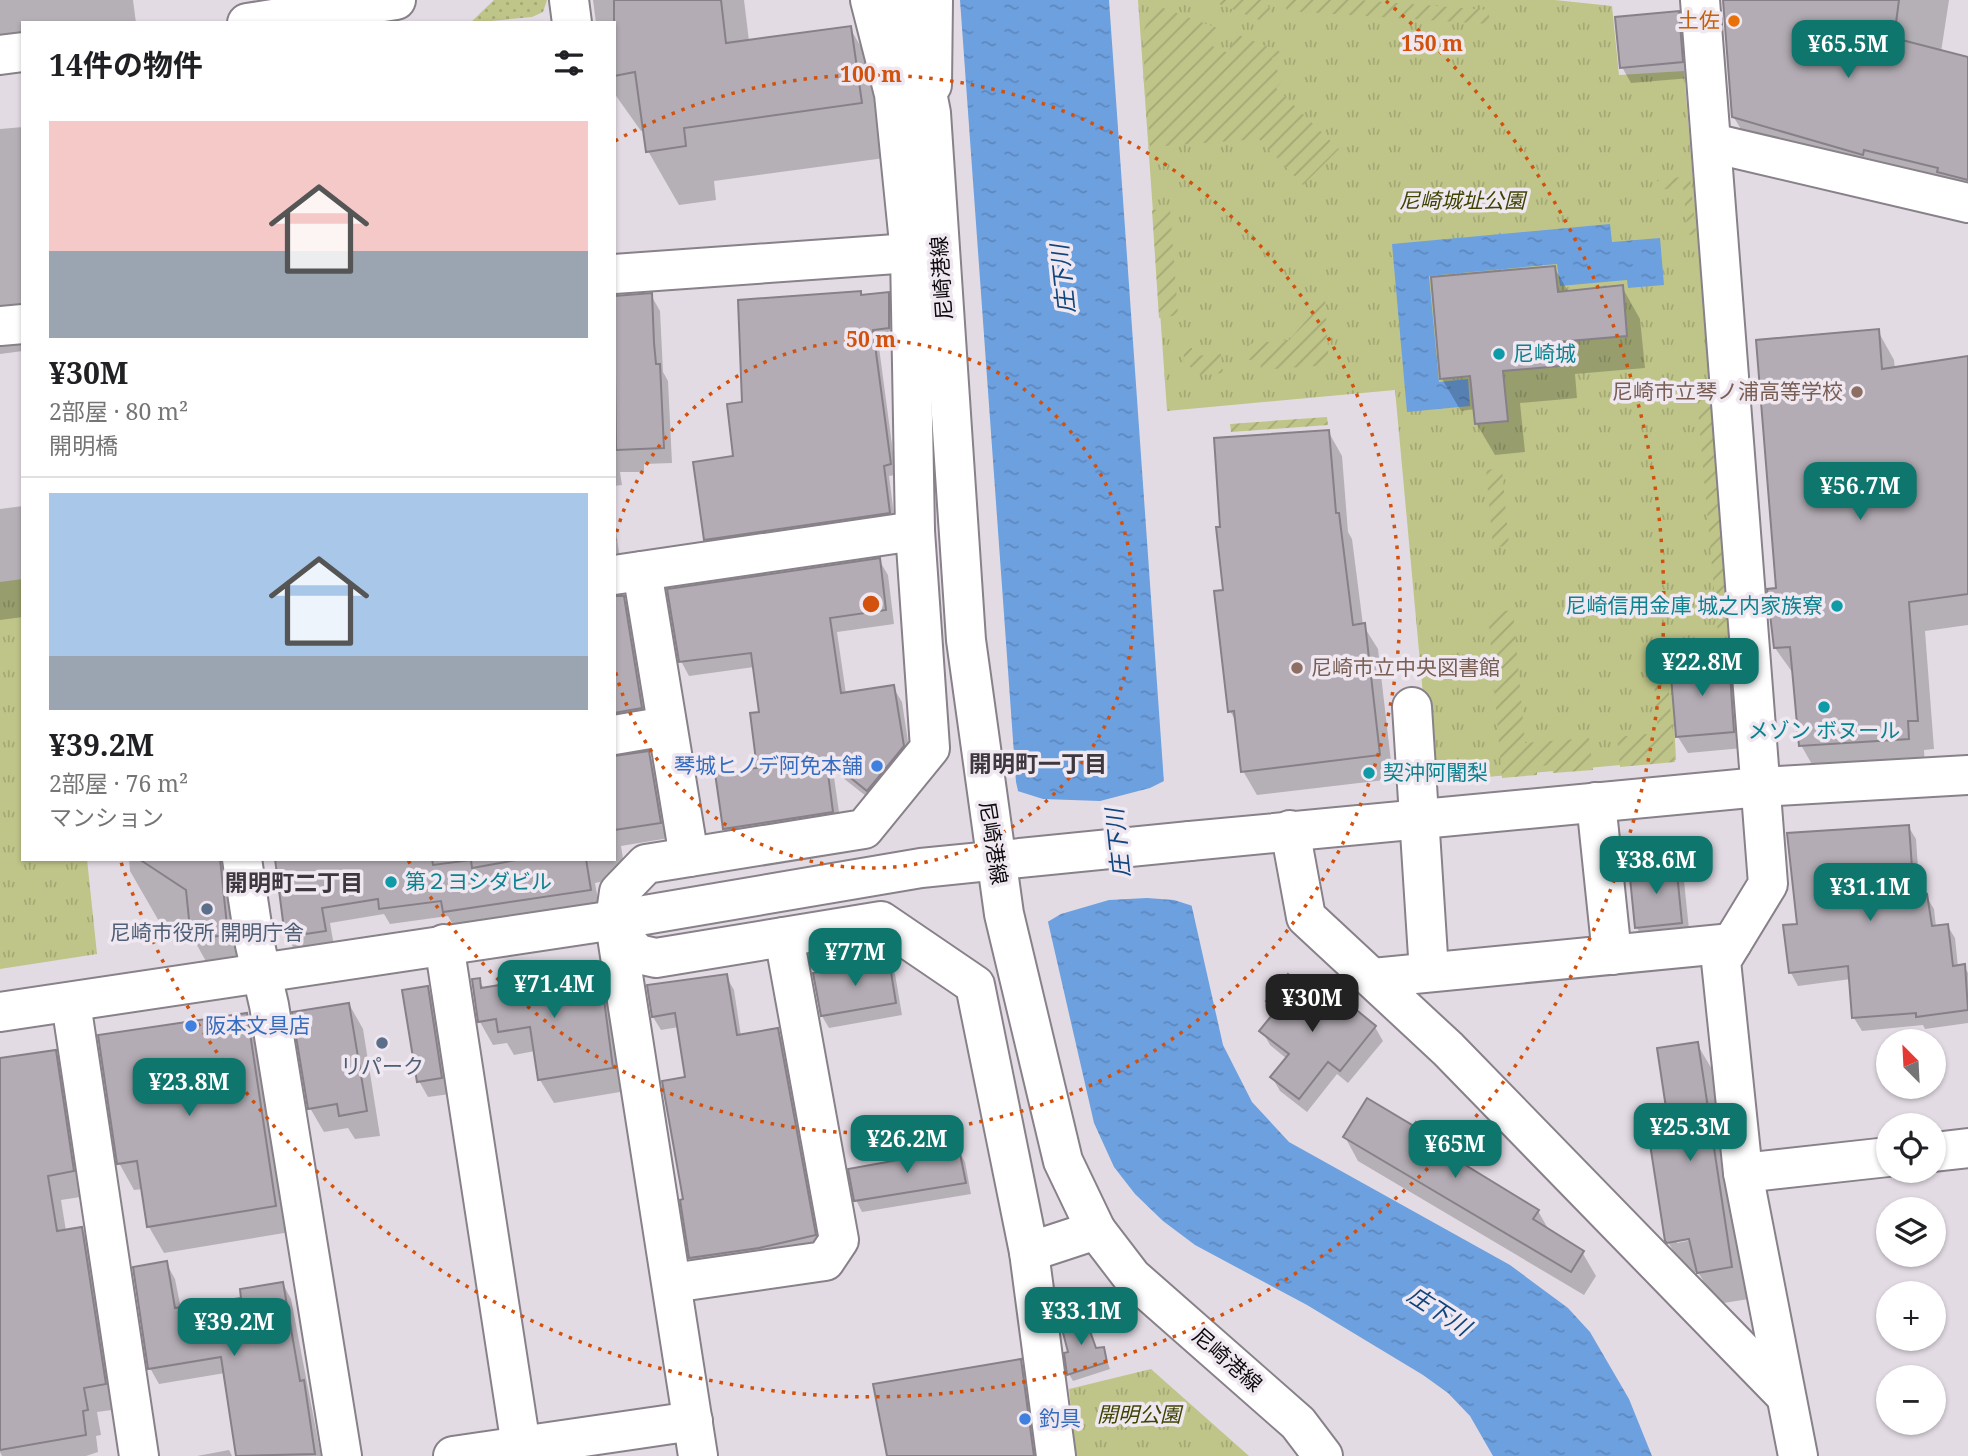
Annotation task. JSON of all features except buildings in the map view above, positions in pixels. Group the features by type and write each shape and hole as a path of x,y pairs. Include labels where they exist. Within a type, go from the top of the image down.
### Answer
{"street":[{"path":"260,21 396,0"},
{"path":"569,0 572,21"},
{"path":"453,1456 520,1446 696,1439 616,926 619,892 646,864 864,829 930,748 915,531 910,253 894,94 870,0"},
{"name":"尼崎港線","path":"901,0 921,62 931,113 966,639 1008,856 1004,914 1063,1161 1096,1230 1132,1277 1298,1423 1323,1456"},
{"path":"931,113 933,0"},
{"path":"1700,0 1768,884 1721,961 1743,1173 1798,1456"},
{"path":"0,55 21,52"},
{"path":"1712,142 1968,203"},
{"path":"616,274 910,253"},
{"path":"0,326 21,324"},
{"path":"689,857 667,726 628,573 915,531"},
{"path":"1412,707 1422,818 1420,844 1429,972"},
{"path":"616,734 667,726"},
{"path":"0,1012 444,944 616,926 1008,856 1760,787 1968,775"},
{"path":"1596,802 1612,955"},
{"path":"1290,830 1307,917 1448,1049 1784,1394"},
{"path":"242,861 255,945 264,972 342,1456"},
{"path":"616,926 638,954 656,958 881,921 975,985 1029,1252 1056,1456"},
{"path":"672,1283 825,1261 839,1240 784,937"},
{"path":"1373,978 1732,943"},
{"path":"444,944 520,1446"},
{"path":"71,1003 139,1456"},
{"path":"1946,1151 1968,1148"},
{"path":"1743,1173 1876,1158"},
{"path":"1029,1252 1096,1230"}],"green space":[{"path":"494,0 547,0 543,12 532,17 472,21"},
{"name":"尼崎城址公園","path":"1138,0 1555,0 1612,6 1619,75 1684,71 1732,653 1671,660 1676,760 1431,782 1395,390 1167,411"},
{"path":"1209,0 1266,0 1273,19 1267,23"},
{"path":"1283,0 1358,0 1489,10 1489,24 1287,11"},
{"path":"1155,5 1220,29 1212,46 1228,53 1236,34 1283,53 1272,58 1282,81 1276,88 1339,149 1303,185 1259,139 1150,147 1142,34"},
{"path":"1690,176 1696,234 1688,235 1683,187 1658,190 1657,180"},
{"path":"1170,209 1178,315 1159,318 1152,210"},
{"path":"1325,299 1329,365 1261,370 1260,359 1249,360 1247,344 1289,340"},
{"path":"1184,348 1192,348 1193,356 1221,354 1223,373 1201,375 1184,362"},
{"path":"1712,398 1732,633 1718,634 1697,399"},
{"path":"1327,417 1328,425 1231,432 1230,424"},
{"path":"1502,468 1509,546 1493,547 1486,470"},
{"path":"21,579 21,861 87,861 97,954 0,969 0,582"},
{"path":"1513,610 1525,743 1589,738 1593,770 1553,773 1552,765 1537,766 1537,775 1502,778 1488,613"},
{"path":"1728,647 1729,654 1666,660 1675,762 1620,767 1617,737 1658,733 1652,654"},
{"name":"開明公園","path":"1151,1369 1249,1456 1076,1456 1069,1389"}],"water":[{"name":"庄下川","path":"960,0 1109,0 1164,783 1223,1045 1252,1102 1289,1142 1510,1265 1568,1308 1590,1332 1629,1399 1652,1456 1493,1456 1470,1416 1448,1393 1307,1305 1195,1245 1163,1221 1135,1194 1114,1167 1094,1123 1016,782"},
{"path":"1610,224 1612,242 1660,238 1664,285 1628,288 1627,280 1560,286 1557,264 1429,276 1439,382 1468,379 1470,406 1407,412 1392,244"}],"pier":[{"path":"1168,779 1196,907 1174,900 1109,900 1061,914 1044,924 1014,790 1043,799 1100,801 1150,788"}],"place":[{"name":"土佐","path":"1734,21"},
{"name":"尼崎城","path":"1499,354"},
{"name":"尼崎市立琴ノ浦高等学校","path":"1857,392"},
{"name":"尼崎信用金庫 城之内家族寮","path":"1837,606"},
{"name":"尼崎市立中央図書館","path":"1297,668"},
{"name":"メゾン ボヌール","path":"1824,707"},
{"name":"琴城ヒノデ阿免本舗","path":"877,766"},
{"name":"契沖阿闍梨","path":"1369,773"},
{"name":"第２ヨシダビル","path":"391,882"},
{"name":"尼崎市役所 開明庁舎","path":"207,909"},
{"name":"阪本文具店","path":"191,1026"},
{"name":"リパーク","path":"382,1043"},
{"name":"釣具","path":"1025,1419"}],"district":[{"name":"開明町一丁目","path":"1038,764"},
{"name":"開明町二丁目","path":"294,883"}]}
